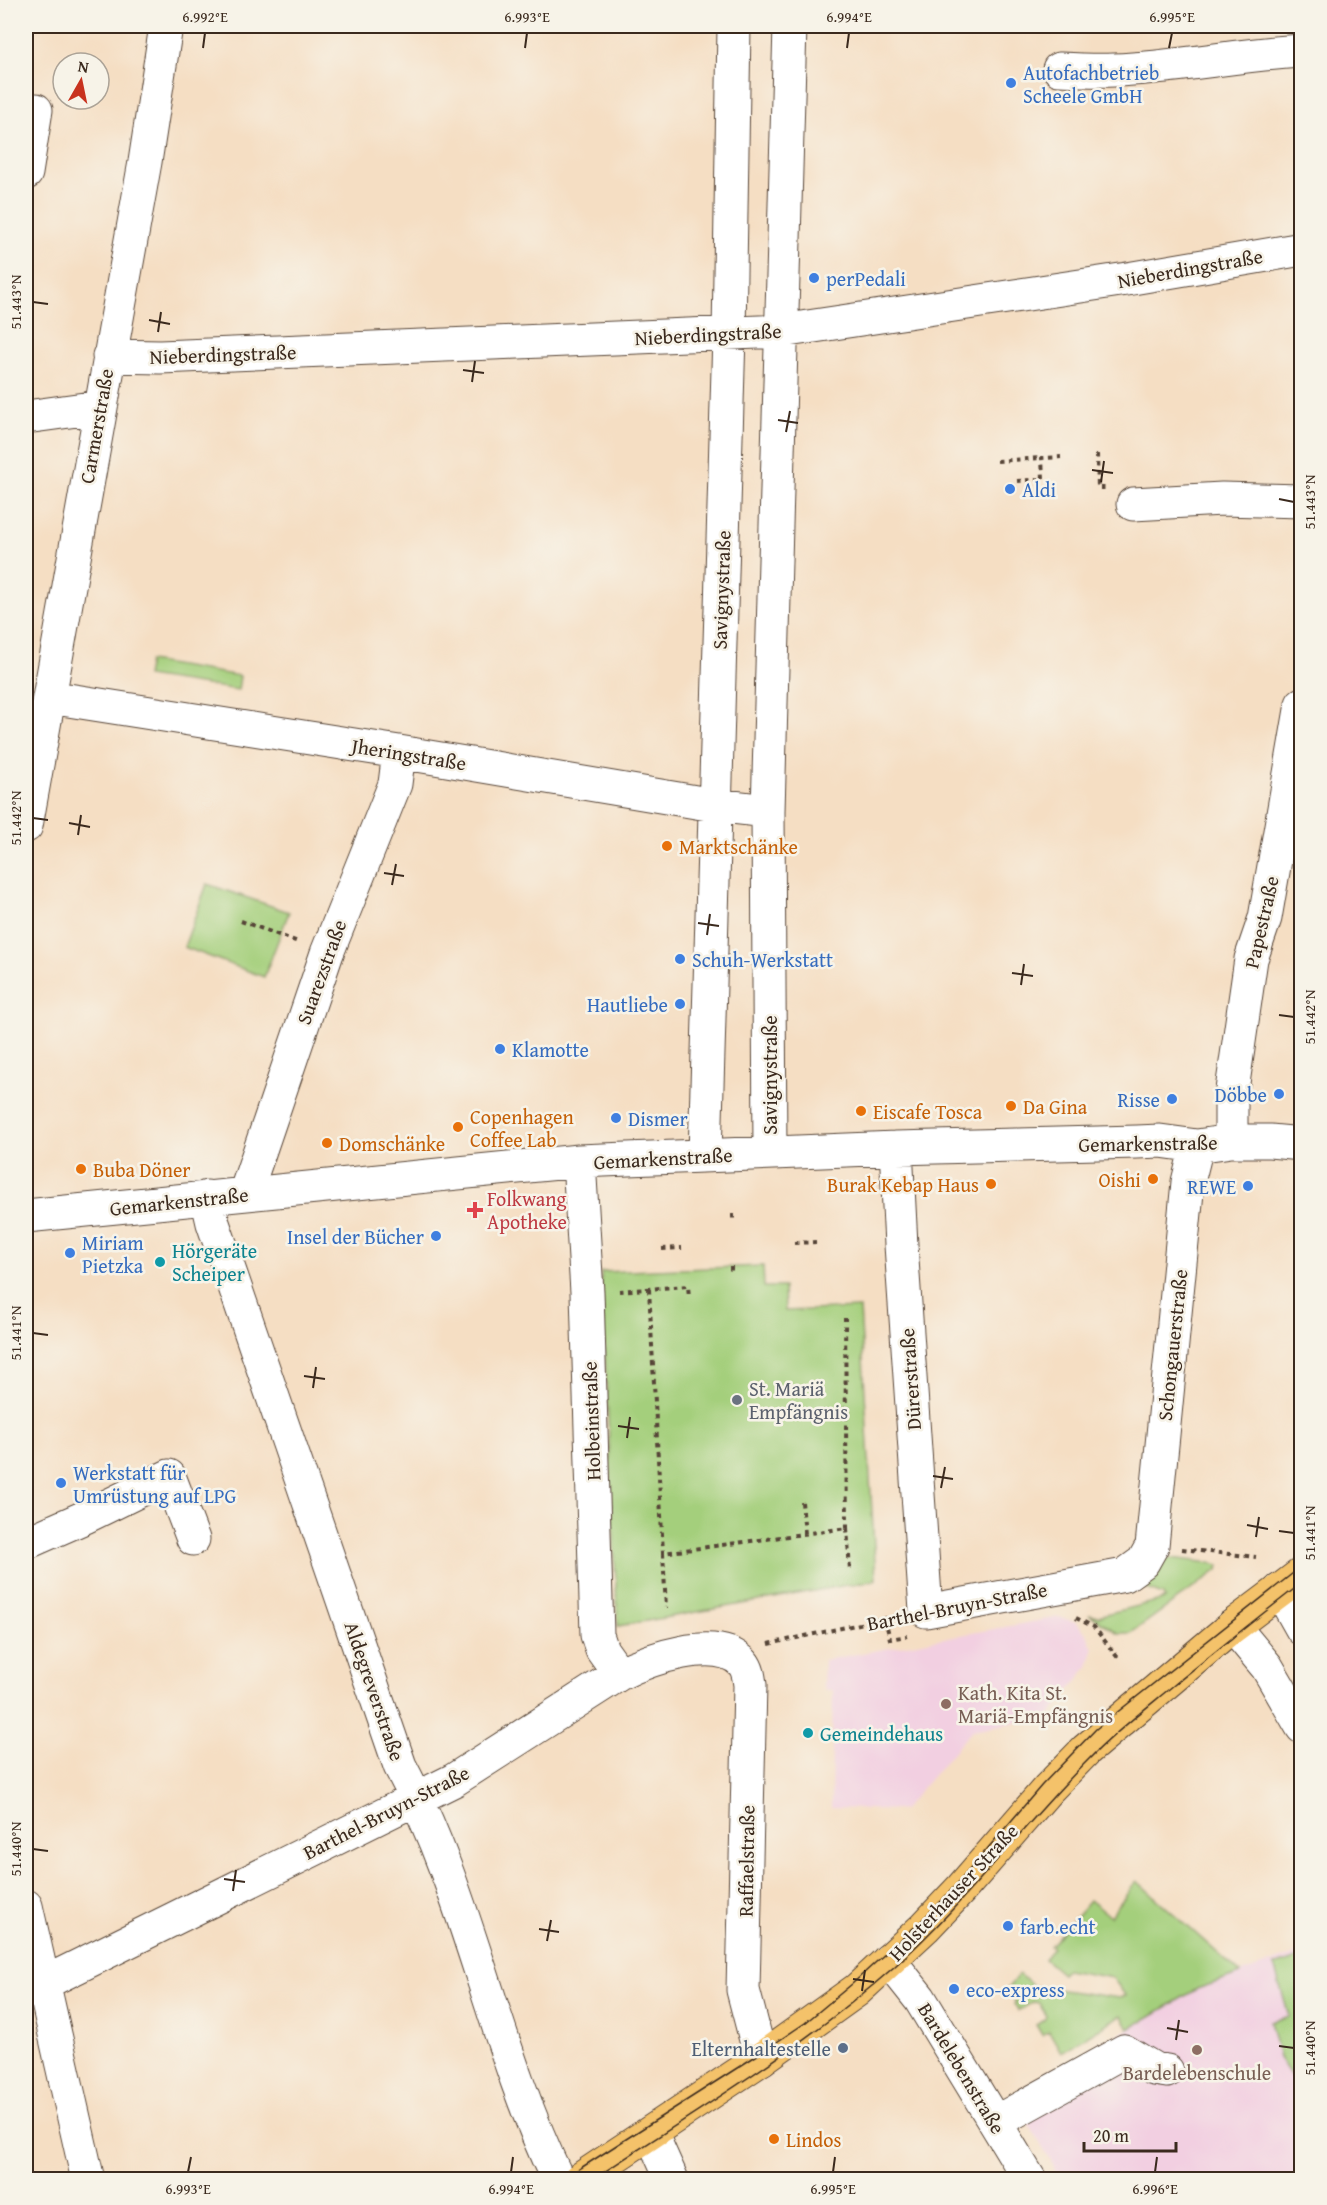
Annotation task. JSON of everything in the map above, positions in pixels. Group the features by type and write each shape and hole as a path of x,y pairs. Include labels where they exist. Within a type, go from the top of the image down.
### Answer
{"main road":[{"name":"Holsterhauser Straße","path":"579,2180 761,2059 841,2002 925,1927 1048,1789 1107,1730 1233,1626 1291,1582"}],"street":[{"name":"Carmerstraße","path":"26,826 40,707 145,162 166,26"},
{"name":"Savignystraße","path":"705,1155 729,335 734,26"},
{"name":"Savignystraße","path":"770,1153 768,811 790,26"},
{"path":"1059,69 1114,70 1167,66 1269,52 1302,51"},
{"path":"26,110 36,110 26,173"},
{"name":"Nieberdingstraße","path":"109,356 160,357 729,335 781,331 1127,279 1302,249"},
{"path":"26,417 99,407"},
{"path":"1132,504 1222,500 1302,501"},
{"name":"Papestraße","path":"1231,1141 1231,1096 1251,959 1265,918 1302,704"},
{"name":"Jheringstraße","path":"40,707 399,752 714,805 768,811"},
{"name":"Suarezstraße","path":"245,1194 327,953 395,784 399,752"},
{"name":"Gemarkenstraße","path":"26,1216 579,1161 896,1148 1160,1142 1197,1146 1231,1141 1302,1144"},
{"name":"Schongauerstraße","path":"1152,1546 1188,1182 1197,1146"},
{"name":"Dürerstraße","path":"896,1148 926,1611"},
{"name":"Holbeinstraße","path":"579,1161 586,1292 597,1635 602,1650 619,1674"},
{"name":"Aldegreverstraße","path":"207,1197 217,1234 400,1766 436,1840 535,2131 558,2180"},
{"path":"26,1543 169,1476 193,1539"},
{"name":"Barthel-Bruyn-Straße","path":"926,1611 1125,1575 1143,1562 1152,1546"},
{"path":"1291,1582 1302,1629"},
{"path":"1233,1626 1267,1667 1302,1727"},
{"name":"Barthel-Bruyn-Straße","path":"34,1988 454,1780 619,1674 637,1665 690,1651 753,1654"},
{"name":"Raffaelstraße","path":"753,1654 748,1672 750,1685 743,1990 761,2059"},
{"path":"26,1906 34,1988 88,2180"},
{"name":"Bardelebenstraße","path":"889,1960 920,1999 1030,2180"},
{"path":"996,2122 1124,2051 1154,2069 1167,2071"},
{"path":"651,2133 672,2180"}],"path":[{"path":"1017,480 1043,479 1042,458"},
{"path":"997,461 1061,458"},
{"path":"241,921 327,953"},
{"path":"733,1214 733,1221"},
{"path":"794,1243 816,1242"},
{"path":"662,1249 682,1248"},
{"path":"731,1266 731,1275"},
{"path":"618,1281 619,1291 688,1286 689,1297"},
{"path":"649,1289 666,1608"},
{"path":"845,1318 847,1528 850,1570"},
{"path":"802,1502 805,1534"},
{"path":"663,1552 847,1528"},
{"path":"1152,1546 1256,1557"},
{"name":"Barthel-Bruyn-Straße","path":"753,1654 926,1611"}],"shaded area":[{"name":"Kath. Kita St. Mariä-Empfängnis","path":"1059,1617 1076,1622 1087,1634 1093,1649 1088,1667 1049,1717 972,1730 903,1810 831,1808 833,1690 823,1690 824,1660"},
{"name":"Bardelebenschule","path":"1301,1952 1301,2179 1061,2179 1013,2097 1197,1989"}],"green space":[{"path":"149,661 240,676 238,690 146,676"},
{"path":"207,884 289,912 264,977 184,947"},
{"path":"763,1266 764,1287 784,1287 785,1311 860,1308 876,1580 618,1626 601,1272"},
{"path":"1163,1557 1219,1565 1218,1570 1131,1633 1118,1633 1089,1614 1098,1616 1165,1599 1163,1595 1144,1588 1158,1574"},
{"path":"1137,1881 1241,1974 1197,1989 1129,2029 1121,2015 1061,2052 1049,2031 1042,2035 1036,2025 1046,2016 1039,2003 1033,2002 1018,2011 1014,2004 1016,2002 1007,1989 1019,1974 1033,1986 1120,1998 1125,1995 1113,1978 1066,1970 1062,1974 1044,1959 1053,1948 1050,1946 1090,1900 1110,1916"},
{"path":"1302,1957 1301,2091 1279,2058 1270,2022 1289,2016 1274,1966"}],"tram line":[{"path":"562,2180 805,2023 921,1921 957,1884 1042,1785 1096,1729 1302,1566"},
{"path":"592,2180 747,2079 859,1997 920,1943 1109,1739 1302,1583"}],"place":[{"name":"Autofachbetrieb Scheele GmbH","path":"1011,83"},
{"name":"perPedali","path":"814,278"},
{"name":"Aldi","path":"1010,489"},
{"name":"Marktschänke","path":"667,846"},
{"name":"Schuh-Werkstatt","path":"680,959"},
{"name":"Hautliebe","path":"680,1004"},
{"name":"Klamotte","path":"500,1049"},
{"name":"Döbbe","path":"1279,1094"},
{"name":"Risse","path":"1172,1099"},
{"name":"Da Gina","path":"1011,1106"},
{"name":"Eiscafe Tosca","path":"861,1111"},
{"name":"Dismer","path":"616,1118"},
{"name":"Copenhagen Coffee Lab","path":"458,1127"},
{"name":"Domschänke","path":"327,1143"},
{"name":"Buba Döner","path":"81,1169"},
{"name":"Oishi","path":"1153,1179"},
{"name":"Burak Kebap Haus","path":"991,1184"},
{"name":"REWE","path":"1248,1186"},
{"name":"Folkwang Apotheke","path":"475,1210"},
{"name":"Insel der Bücher","path":"436,1236"},
{"name":"Miriam Pietzka","path":"70,1253"},
{"name":"Hörgeräte Scheiper","path":"160,1262"},
{"name":"St. Mariä Empfängnis","path":"737,1400"},
{"name":"Werkstatt für Umrüstung auf LPG","path":"61,1483"},
{"name":"Kath. Kita St. Mariä-Empfängnis","path":"946,1704"},
{"name":"Gemeindehaus","path":"808,1733"},
{"name":"farb.echt","path":"1008,1926"},
{"name":"eco-express","path":"954,1989"},
{"name":"Elternhaltestelle","path":"843,2048"},
{"name":"Bardelebenschule","path":"1197,2050"},
{"name":"Lindos","path":"774,2139"}]}
